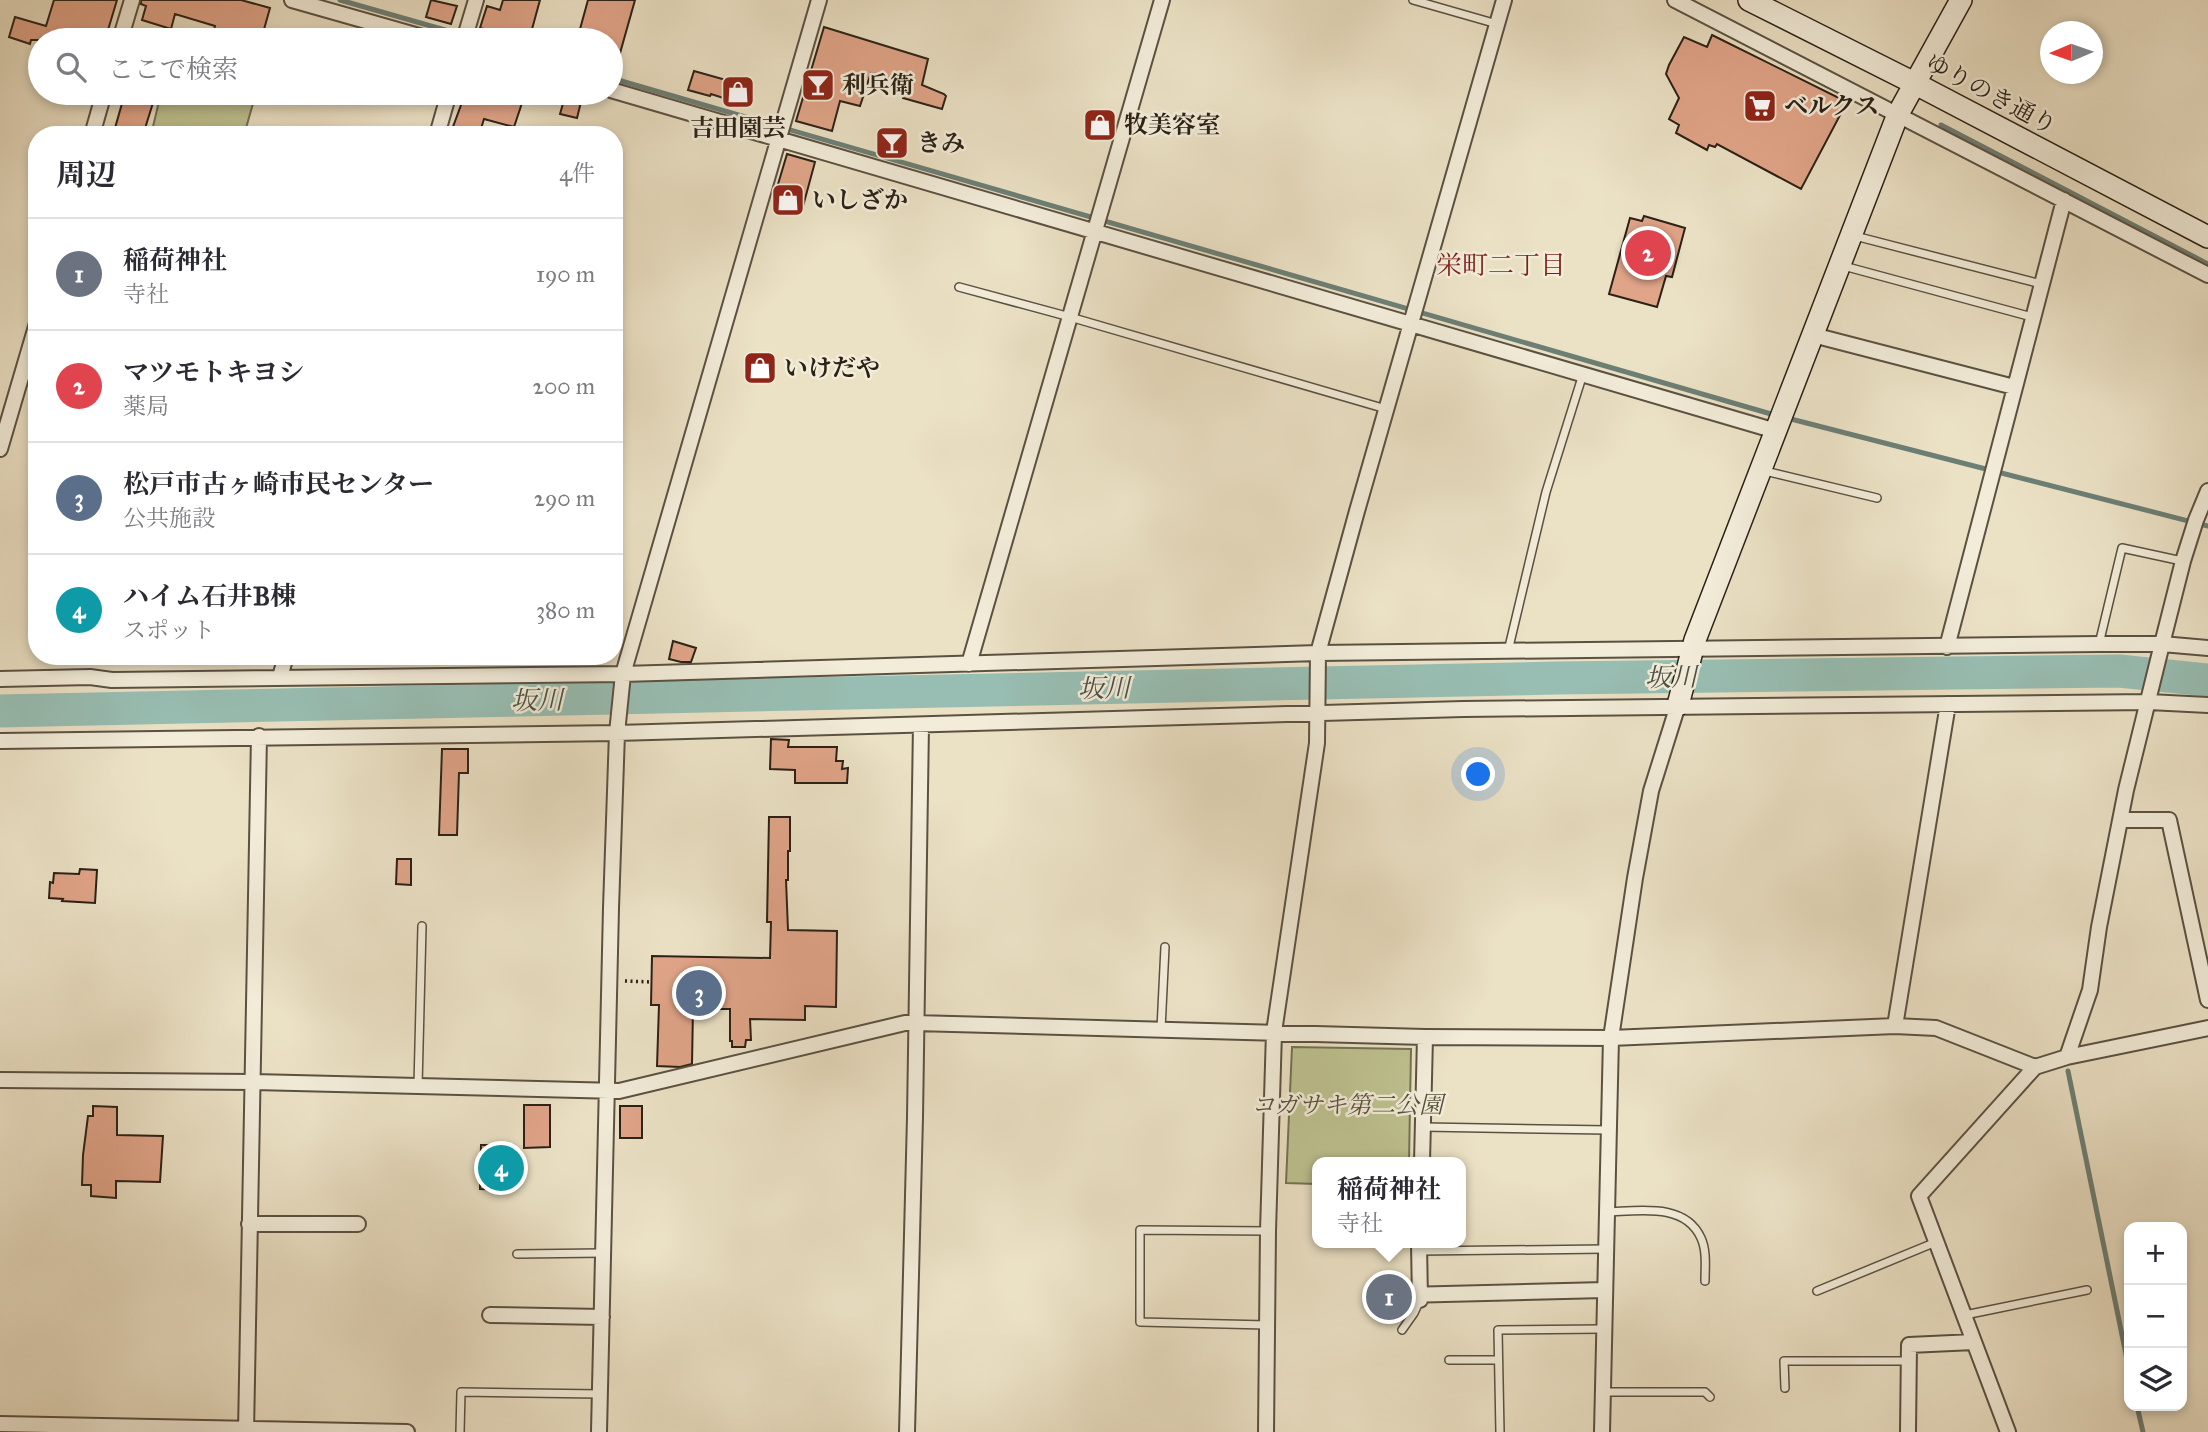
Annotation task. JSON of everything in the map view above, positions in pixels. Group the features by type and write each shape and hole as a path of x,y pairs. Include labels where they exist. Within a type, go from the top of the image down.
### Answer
{"street":[{"path":"124,28 132,0"},
{"path":"292,0 391,28"},
{"path":"467,28 476,0"},
{"path":"599,1432 609,980 618,728 623,677 819,0"},
{"path":"969,664 1162,0"},
{"path":"1266,1432 1274,1032 1317,743 1318,653 1504,0"},
{"path":"1675,0 2208,275"},
{"name":"ゆりのき通り","path":"1749,0 2207,234"},
{"path":"1602,1432 1611,1038 1651,791 1679,702 1695,639 1898,114 1961,0"},
{"path":"623,93 781,132 1413,316 1583,374 1780,421"},
{"path":"95,126 101,105"},
{"path":"441,126 446,105"},
{"path":"1947,647 2064,200"},
{"path":"1814,335 2014,387"},
{"path":"0,449 28,354"},
{"path":"2067,1057 2090,990 2099,926 2126,790 2161,648 2194,524 2208,491"},
{"path":"0,679 623,677 1318,653 1693,653 2099,644 2208,648"},
{"path":"279,677 283,665"},
{"path":"0,741 618,728 921,725 1679,702 1948,704 2150,698 2208,705"},
{"path":"1895,1026 1948,704"},
{"path":"907,1432 921,725"},
{"path":"246,1431 259,736"},
{"path":"2120,820 2169,820 2208,1000"},
{"path":"0,1080 253,1082 607,1092 905,1023 1425,1037 1611,1038 1895,1026 1936,1028 2035,1067"},
{"path":"2008,1432 1919,1196 2035,1067 2067,1057 2208,1028"},
{"path":"1422,1157 1425,1037"},
{"path":"249,1224 358,1224"},
{"path":"1419,1248 1415,1296 1605,1290"},
{"path":"490,1315 602,1317"},
{"path":"1908,1432 1909,1345 1974,1342"},
{"path":"0,1424 246,1431 407,1432"}],"lane":[{"path":"1413,0 1497,24"},
{"path":"1851,235 2041,284"},
{"path":"1840,265 2032,317"},
{"path":"959,287 1386,409"},
{"path":"1508,652 1543,505 1583,374"},
{"path":"1760,470 1877,498"},
{"path":"2099,644 2122,548 2183,561"},
{"path":"418,1086 422,926"},
{"path":"1161,1029 1165,947"},
{"path":"1422,1127 1608,1130"},
{"path":"1607,1212 1656,1210 1677,1214 1701,1237 1705,1281"},
{"path":"1267,1325 1140,1322 1140,1230 1268,1231"},
{"path":"1817,1291 1936,1242"},
{"path":"1466,1248 1606,1249"},
{"path":"517,1254 603,1253"},
{"path":"1964,1315 2087,1290"},
{"path":"1402,1330 1414,1313 1415,1296"},
{"path":"1500,1432 1498,1330 1605,1329"},
{"path":"1448,1360 1498,1360"},
{"path":"1785,1388 1784,1362 1909,1361"},
{"path":"460,1432 461,1392 600,1394"},
{"path":"1603,1392 1705,1392 1710,1397"}],"path":[{"path":"609,980 652,982"}],"green space":[{"path":"158,105 253,105 247,126 153,126"},
{"name":"コガサキ第二公園","path":"1292,1047 1411,1049 1409,1157 1312,1157 1312,1184 1286,1183"}],"building":[{"path":"54,0 117,0 109,28 28,28 28,43 9,37 15,17 46,26"},
{"path":"141,0 241,0 270,8 264,28 215,28 175,14 171,28 168,28 142,20 146,6 141,4"},
{"path":"431,0 457,6 451,24 426,17"},
{"path":"503,0 540,0 532,28 480,28 487,6 500,10"},
{"path":"588,0 635,0 623,43 623,28 580,28"},
{"path":"824,27 928,59 922,85 946,96 942,109 903,98 907,84 871,73 860,106 840,101 832,131 796,121"},
{"path":"1712,35 1847,102 1801,189 1717,144 1715,147 1709,145 1707,150 1676,133 1679,125 1669,119 1679,98 1666,74 1669,65 1684,37 1707,47"},
{"path":"694,71 748,84 742,104 688,90"},
{"path":"122,105 152,105 146,126 116,126"},
{"path":"461,105 521,105 514,126 484,119 482,126 453,126"},
{"path":"563,105 580,105 577,118 560,114"},
{"path":"787,154 815,162 802,210 773,201"},
{"path":"1644,216 1685,228 1672,277 1666,276 1657,307 1609,294 1630,218 1642,221"},
{"path":"673,641 696,648 691,662 669,659"},
{"path":"771,739 789,740 788,747 837,747 836,761 843,761 842,769 848,768 847,783 795,783 795,770 770,769"},
{"path":"442,749 468,749 468,773 459,773 457,835 439,835"},
{"path":"769,817 790,817 790,851 786,880 788,930 837,931 836,1007 805,1006 805,1020 750,1019 751,1040 746,1040 745,1047 732,1047 730,1009 693,1009 692,1064 680,1067 657,1066 659,1005 651,1005 652,956 770,958 771,922 767,922"},
{"path":"397,859 411,859 411,885 396,884"},
{"path":"80,869 97,870 95,903 49,898 50,882 53,883 54,873 79,874"},
{"path":"524,1105 550,1105 550,1147 524,1148"},
{"path":"93,1106 117,1107 117,1135 163,1136 160,1182 116,1181 116,1198 91,1196 91,1185 82,1185 88,1116 93,1116"},
{"path":"620,1106 642,1106 642,1138 620,1138"},
{"path":"481,1145 510,1145 509,1190 480,1189"}],"waterway":[{"path":"340,0 438,28"},
{"path":"623,81 1778,416"},
{"path":"1941,125 2208,264"},
{"path":"1787,418 2208,526"},
{"name":"坂川","path":"0,711 1557,678 2119,671 2208,680"},
{"path":"2068,1071 2125,1348"},
{"path":"2138,1411 2143,1432"}],"place":[{"name":"利兵衛","path":"818,85"},
{"name":"吉田園芸","path":"738,92"},
{"name":"ベルクス","path":"1760,106"},
{"name":"牧美容室","path":"1100,125"},
{"name":"きみ","path":"892,143"},
{"name":"いしざか","path":"788,200"},
{"name":"マツモトキヨシ","path":"1648,253"},
{"name":"いけだや","path":"760,368"},
{"name":"松戸市古ヶ崎市民センター","path":"699,993"},
{"name":"ハイム石井B棟","path":"501,1168"},
{"name":"稲荷神社","path":"1389,1297"}],"district":[{"name":"栄町二丁目","path":"1501,265"}]}
